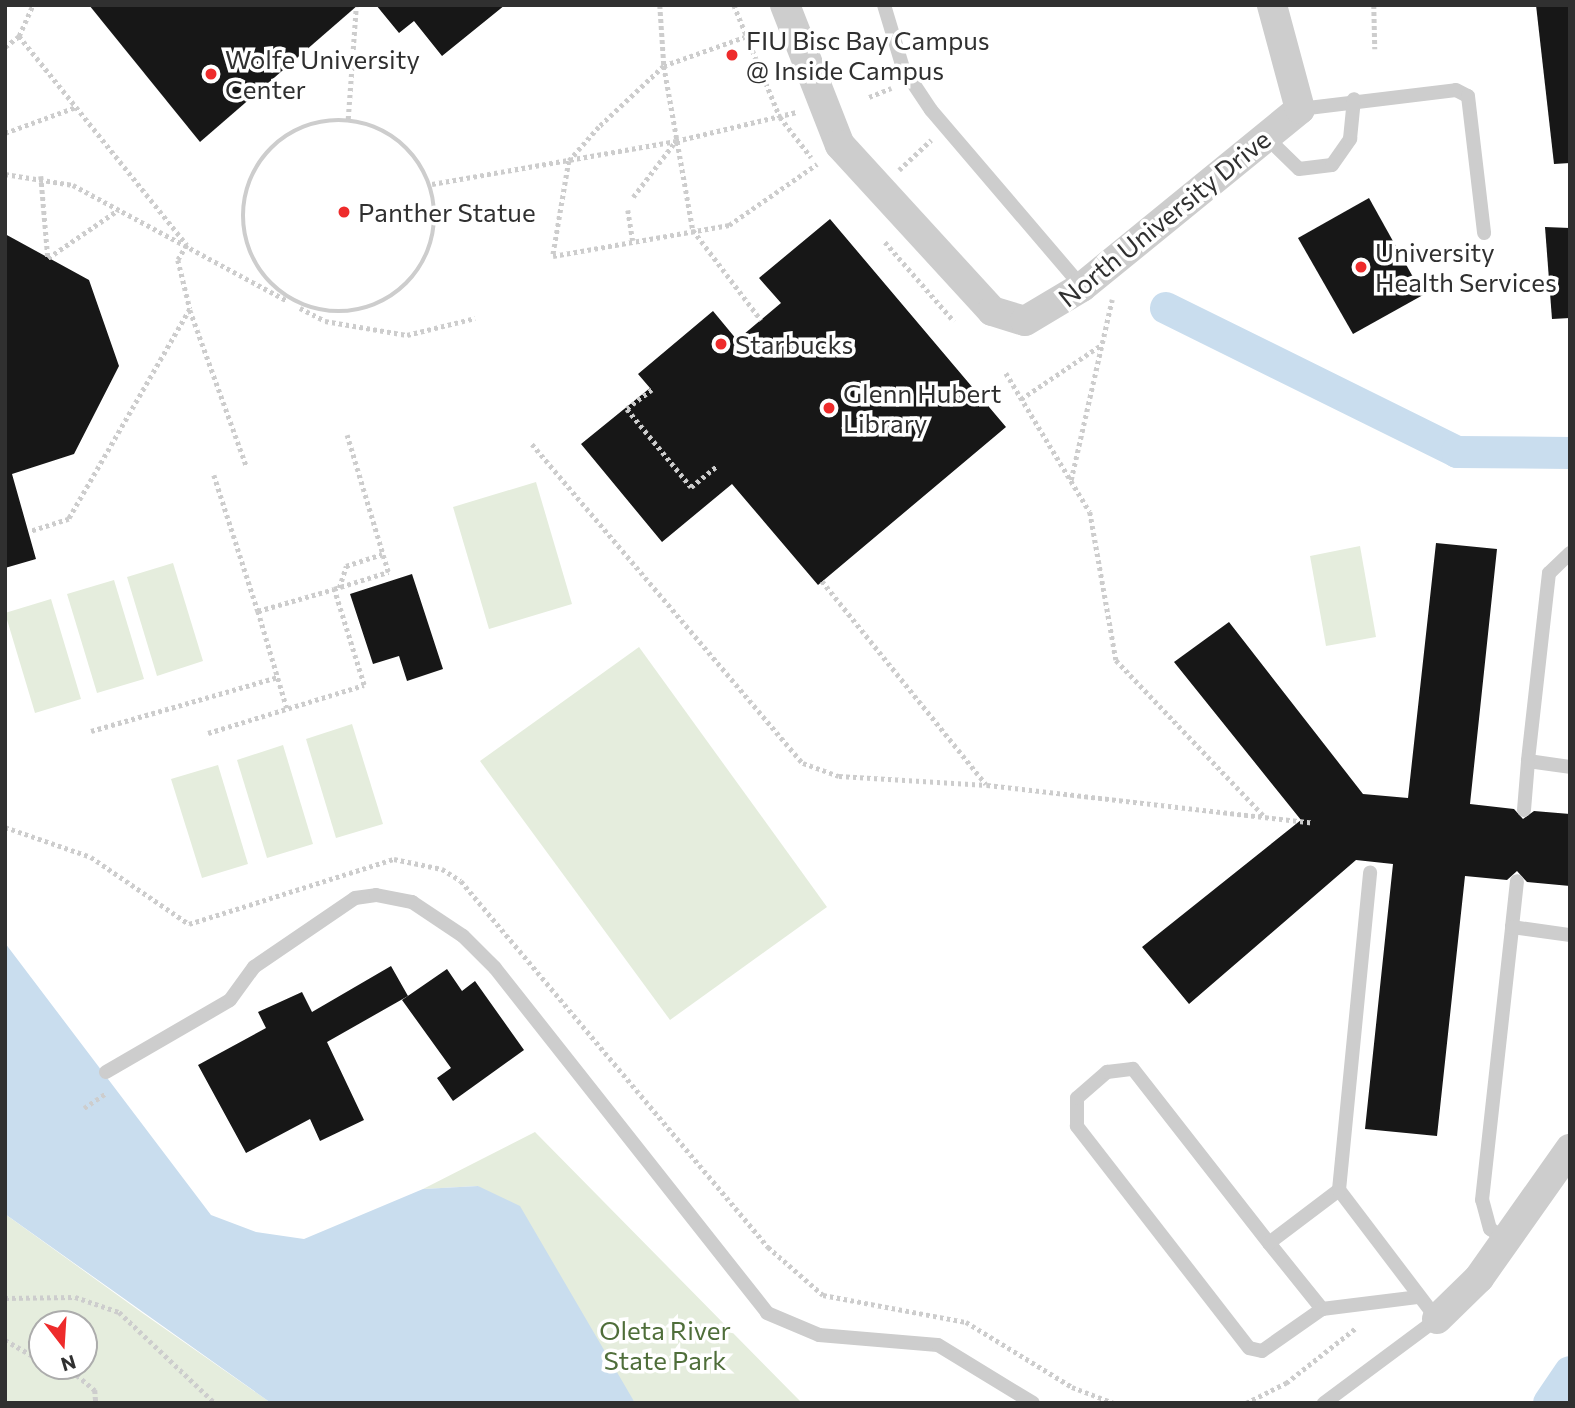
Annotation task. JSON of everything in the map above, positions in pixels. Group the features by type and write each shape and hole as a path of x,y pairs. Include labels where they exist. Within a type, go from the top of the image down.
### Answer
{"street":[{"name":"North University Drive","path":"785,5 840,145 992,311 1025,321 1082,287 1300,109"},
{"path":"1272,5 1300,109"},
{"path":"1428,1308 1506,1240 1570,1149"}],"lane":[{"path":"885,7 903,68 945,128 1082,287"},
{"path":"1300,109 1354,99 1456,90 1468,96 1484,233"},
{"path":"1265,136 1299,169 1332,165 1350,139 1354,99"},
{"path":"1524,810 1549,573 1570,553"},
{"path":"1528,761 1570,767"},
{"path":"1370,873 1339,1189 1428,1308"},
{"path":"1506,1240 1490,1228 1482,1200 1517,881"},
{"path":"106,1072 230,1000 254,967 355,898 376,895 412,902 463,936 495,968 767,1313 819,1335 938,1345 1032,1403"},
{"path":"1513,927 1570,935"},
{"path":"1322,1309 1133,1069 1107,1072 1077,1098 1077,1126 1249,1348 1273,1347 1322,1309 1428,1308"},
{"path":"1269,1243 1339,1189"},
{"path":"1324,1403 1428,1308"}],"path":[{"path":"5,47 19,36 33,5"},
{"path":"660,5 664,66 693,230 761,320"},
{"path":"1374,5 1375,49"},
{"path":"348,119 356,7"},
{"path":"19,36 187,245"},
{"path":"746,37 664,66 569,161 553,256 729,225 817,164"},
{"path":"5,133 76,107"},
{"path":"432,184 676,141 801,111"},
{"path":"348,119 400,139 432,184 432,246 418,273 395,295 367,308 336,312 296,306 258,269 245,240 242,210 249,180 265,153 289,133 348,119"},
{"path":"895,174 945,128"},
{"path":"633,197 676,141"},
{"path":"5,174 41,176 73,184 325,321 407,335 475,318"},
{"path":"41,176 48,258 118,210"},
{"path":"628,210 633,241"},
{"path":"187,245 178,260 190,309 246,465"},
{"path":"1071,480 1114,290"},
{"path":"29,532 69,519 190,309"},
{"path":"1021,398 1102,344"},
{"path":"1006,373 1090,512 1116,660 1266,818"},
{"path":"652,390 627,409 691,487 717,466"},
{"path":"258,611 388,572 347,435"},
{"path":"532,444 803,763 839,776 987,785 1314,823"},
{"path":"214,475 288,708"},
{"path":"208,733 364,685 337,589 346,566 382,554"},
{"path":"822,581 987,785"},
{"path":"91,732 278,677"},
{"path":"84,1108 117,1086"},
{"path":"5,1298 75,1297 119,1312 215,1403"},
{"path":"5,1340 28,1354"},
{"path":"83,1380 95,1390 96,1403"}],"green space":[{"path":"536,482 572,604 489,629 453,507"},
{"path":"1360,546 1376,637 1326,646 1310,556"},
{"path":"173,563 203,661 157,676 127,577"},
{"path":"114,580 144,679 97,693 67,594"},
{"path":"51,599 81,699 35,713 5,613"},
{"path":"639,647 827,907 670,1020 480,761"},
{"path":"352,724 383,824 336,838 306,739"},
{"path":"283,745 313,844 267,858 237,760"},
{"path":"218,765 248,864 202,878 171,779"},
{"name":"Oleta River State Park","path":"535,1132 802,1403 635,1403 478,1186 423,1189"},
{"path":"5,1214 141,1312 271,1403 5,1403"}],"water":[{"path":"5,943 211,1215 256,1232 304,1239 423,1189 478,1186 520,1206 635,1403 271,1403 5,1214"}],"building":[{"name":"Wolfe University Center","path":"89,5 358,5 200,142"},
{"path":"376,5 505,5 442,56 414,21 399,33"},
{"path":"1536,5 1570,5 1570,163 1554,164"},
{"name":"University Health Services","path":"1369,198 1423,295 1353,334 1298,238"},
{"name":"Glenn Hubert Library","path":"830,219 1006,427 818,585 732,484 662,542 581,444 650,388 638,374 713,311 737,340 781,303 759,278"},
{"path":"1545,227 1570,228 1570,318 1552,319"},
{"path":"5,234 89,280 119,366 74,454 12,474 36,559 5,568"},
{"path":"1436,543 1497,549 1470,804 1514,809 1523,819 1534,811 1570,814 1570,886 1527,882 1517,871 1507,880 1465,876 1437,1136 1365,1129 1393,864 1356,860 1189,1004 1142,947 1301,820 1174,662 1229,622 1363,794 1408,798"},
{"path":"412,574 443,669 407,681 399,656 373,664 350,594"},
{"path":"391,966 408,996 327,1042 364,1120 320,1141 310,1119 246,1153 198,1065 266,1028 258,1012 302,992 312,1012"},
{"path":"447,969 462,991 475,981 524,1050 453,1101 437,1078 451,1068 402,1000"}],"waterway":[{"path":"1166,308 1457,452 1570,453"},
{"path":"1549,1403 1570,1372"}],"place":[{"name":"FIU Bisc Bay Campus @ Inside Campus","path":"732,55"},
{"name":"Wolfe University Center","path":"211,74"},
{"name":"Panther Statue","path":"344,212"},
{"name":"University Health Services","path":"1361,267"},
{"name":"Starbucks","path":"721,344"},
{"name":"Glenn Hubert Library","path":"829,408"}]}
